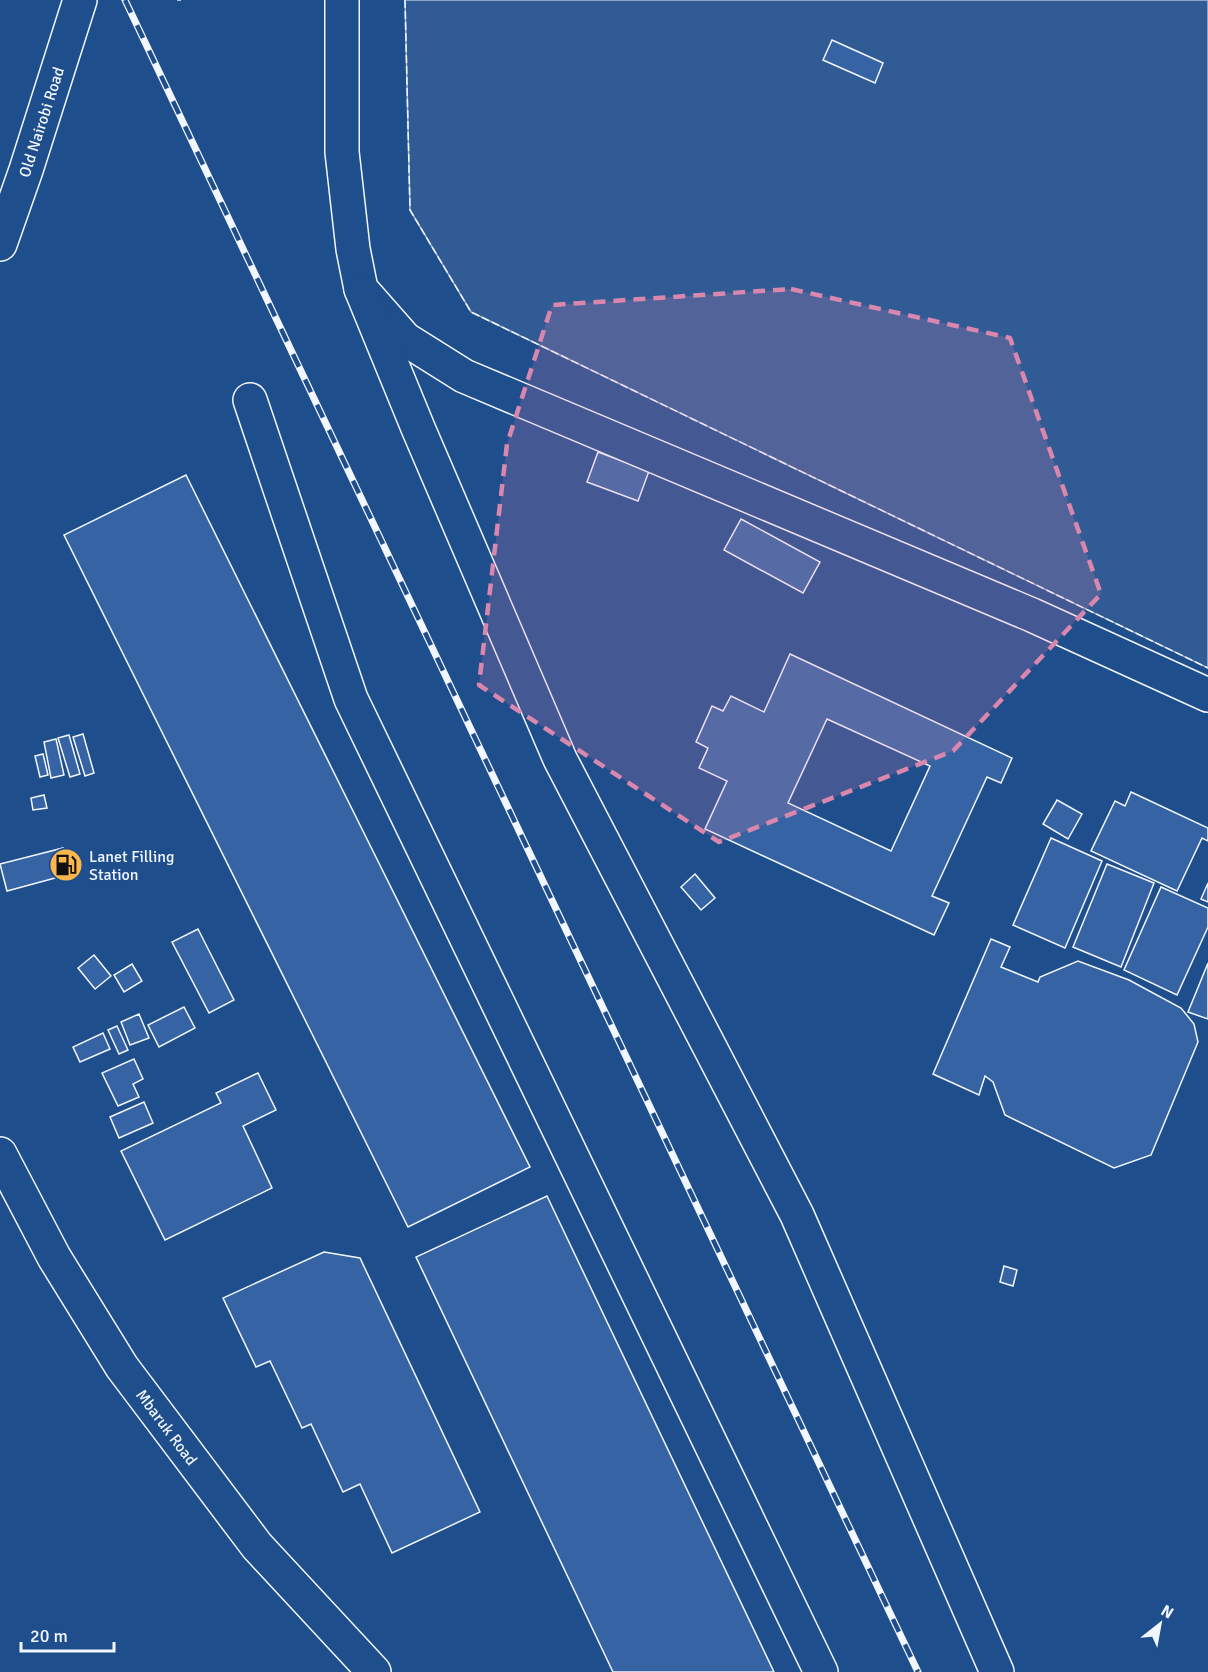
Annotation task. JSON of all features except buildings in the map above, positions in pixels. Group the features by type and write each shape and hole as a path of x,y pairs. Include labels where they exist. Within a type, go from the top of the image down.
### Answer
{"main road":[{"path":"342,0 342,153 352,249 361,288 418,428 560,759 797,1215 998,1672"},
{"name":"Old Nairobi Road","path":"0,244 78,5"},
{"path":"361,288 405,339 464,376 1032,615 1208,695"},
{"path":"250,400 351,699 821,1672"},
{"name":"Mbaruk Road","path":"0,1154 54,1257 122,1367 257,1546 374,1672"}],"highlighted area":[{"path":"791,289 1010,338 1101,594 953,751 719,842 479,685 507,444 552,305"}],"shaded area":[{"path":"405,0 1208,0 1208,668 471,312 410,210"}],"railway":[{"path":"125,0 918,1672"}],"fence":[{"path":"405,0 410,210 471,312 1208,668"}],"place":[{"name":"Lanet Filling Station","path":"66,865"}]}
